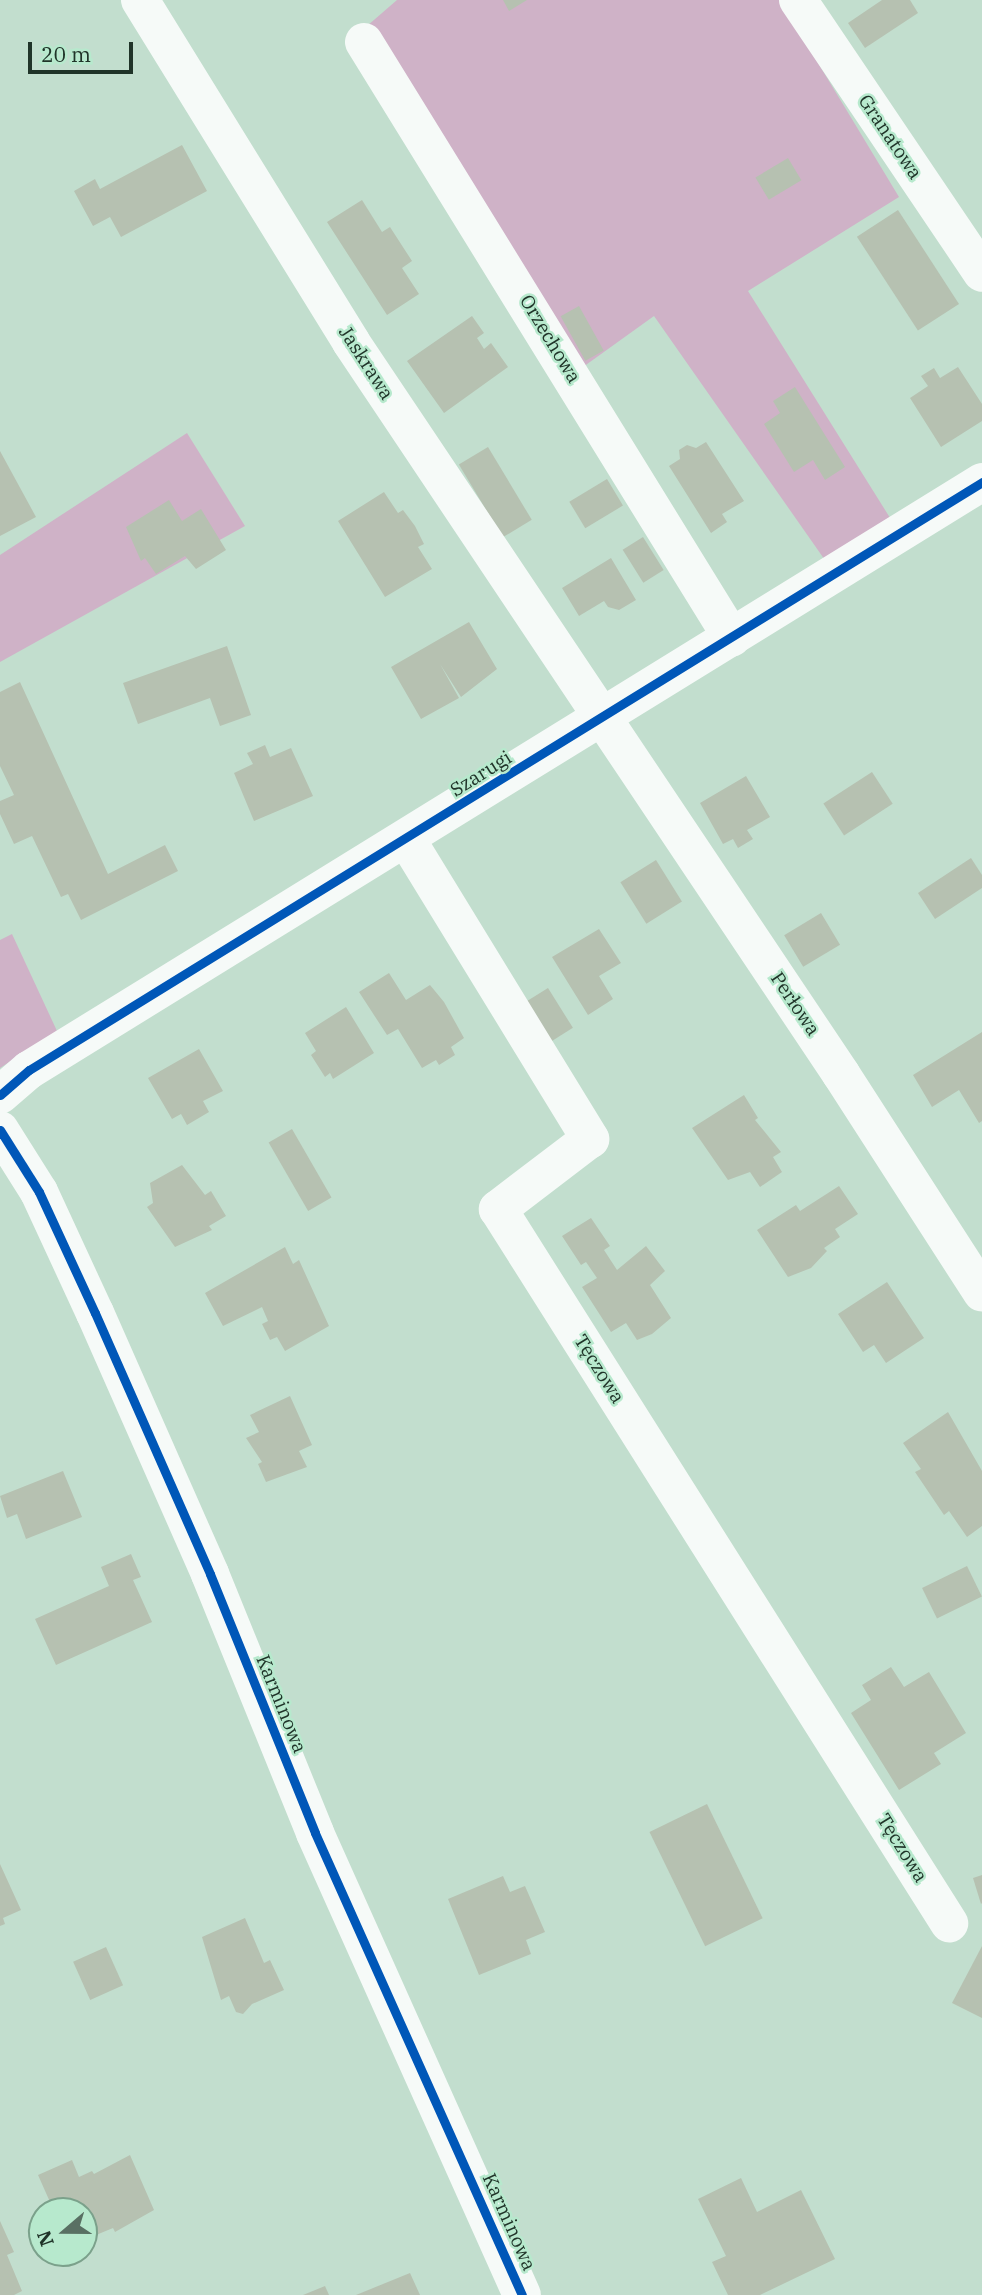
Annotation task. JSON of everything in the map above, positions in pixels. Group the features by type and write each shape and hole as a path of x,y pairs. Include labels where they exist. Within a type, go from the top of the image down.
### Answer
{"street":[{"name":"Jaskrawa","path":"139,0 351,342 605,718"},
{"name":"Granatowa","path":"798,0 982,273"},
{"name":"Orzechowa","path":"364,42 732,638"},
{"name":"Szarugi","path":"0,1096 29,1070 605,718 982,482"},
{"name":"Perłowa","path":"605,718 982,1293"},
{"name":"Tęczowa","path":"407,840 590,1139 498,1209 949,1923"},
{"name":"Karminowa","path":"0,1130 39,1192 95,1313 210,1574 315,1833 522,2295"}],"shaded area":[{"path":"397,0 780,0 899,197 748,291 892,521 834,573 654,316 583,367 367,26"},
{"path":"187,433 245,526 0,662 0,555"},
{"path":"12,934 57,1031 0,1068 0,940"}],"building":[{"path":"503,0 527,0 509,11"},
{"path":"882,0 910,0 918,13 865,48 848,23"},
{"path":"182,145 207,191 121,237 110,217 93,226 74,191 95,179 100,189"},
{"path":"788,158 801,180 769,200 755,178"},
{"path":"362,200 382,232 390,227 412,261 402,268 419,294 387,315 327,222"},
{"path":"898,210 959,304 918,331 857,237"},
{"path":"579,306 604,351 585,361 561,316"},
{"path":"472,316 484,333 477,338 484,349 491,343 508,367 444,413 407,361"},
{"path":"958,367 982,404 982,421 941,447 910,398 928,386 921,376 934,368 940,378"},
{"path":"795,387 845,467 825,480 813,460 794,472 764,424 780,413 773,401"},
{"path":"706,442 744,501 722,514 727,522 711,533 669,466 680,459 679,450 687,445 696,448"},
{"path":"488,447 532,520 503,537 459,465"},
{"path":"0,451 36,517 0,536"},
{"path":"607,479 623,506 585,528 569,502"},
{"path":"384,492 398,513 403,510 415,526 424,544 418,547 432,569 385,597 338,521"},
{"path":"169,500 182,521 201,509 226,550 196,569 185,556 156,574 145,558 141,561 126,527"},
{"path":"643,537 664,570 643,583 623,550"},
{"path":"611,558 636,600 619,610 608,607 604,601 579,616 562,588"},
{"path":"469,622 497,669 461,697 440,664 459,698 421,719 391,667"},
{"path":"227,646 251,715 220,726 210,698 138,724 123,683"},
{"path":"20,682 108,874 165,845 178,871 81,920 68,894 61,897 32,836 14,844 0,814 0,801 14,795 0,766 0,692"},
{"path":"265,745 270,757 291,748 313,796 254,821 234,773 253,764 247,753"},
{"path":"872,772 893,804 844,835 823,804"},
{"path":"746,776 770,817 747,830 753,839 738,848 733,839 723,844 700,803"},
{"path":"971,858 982,875 982,888 935,919 918,893"},
{"path":"656,860 682,902 646,924 620,882"},
{"path":"821,913 840,945 803,967 784,935"},
{"path":"599,929 621,963 599,976 613,999 588,1015 552,957"},
{"path":"389,973 406,1000 430,985 444,1002 464,1038 451,1047 455,1055 439,1065 436,1060 422,1068 398,1029 387,1035 359,992"},
{"path":"548,988 573,1028 543,1046 518,1007"},
{"path":"346,1007 374,1053 333,1079 330,1073 325,1077 311,1055 316,1051 305,1033"},
{"path":"982,1032 982,1121 979,1123 959,1090 932,1107 913,1075"},
{"path":"199,1049 223,1091 203,1101 209,1112 187,1125 181,1114 172,1119 148,1078"},
{"path":"744,1095 758,1118 755,1120 781,1152 773,1157 782,1172 760,1187 750,1172 728,1180 692,1128"},
{"path":"292,1129 332,1197 308,1211 269,1142"},
{"path":"182,1165 205,1195 211,1191 226,1216 209,1226 212,1230 175,1247 147,1207 153,1203 150,1183"},
{"path":"839,1186 858,1214 835,1229 840,1237 824,1248 827,1251 811,1268 788,1277 757,1230 796,1205 800,1211"},
{"path":"591,1218 610,1246 604,1250 617,1270 646,1246 665,1271 650,1285 671,1318 652,1334 637,1340 626,1323 611,1332 582,1287 597,1278 586,1262 581,1265 562,1236"},
{"path":"285,1247 293,1264 299,1260 329,1326 285,1351 277,1337 270,1340 262,1324 268,1321 262,1307 223,1326 205,1293"},
{"path":"887,1282 924,1338 886,1363 874,1345 863,1352 838,1314"},
{"path":"290,1396 312,1445 299,1451 307,1467 266,1482 258,1464 262,1462 246,1438 259,1432 250,1415"},
{"path":"948,1412 982,1471 982,1526 967,1537 949,1511 944,1515 915,1472 921,1469 903,1443"},
{"path":"63,1471 82,1517 26,1539 17,1514 7,1518 0,1496"},
{"path":"131,1554 141,1577 133,1580 152,1622 56,1665 35,1619 109,1586 101,1567"},
{"path":"967,1566 982,1597 937,1618 922,1588"},
{"path":"891,1667 904,1687 929,1672 966,1733 934,1753 941,1764 899,1790 851,1713 871,1700 862,1685"},
{"path":"707,1804 763,1918 705,1946 649,1832"},
{"path":"0,1864 21,1910 3,1918 5,1924 0,1926"},
{"path":"982,1875 982,1903 981,1904 973,1878"},
{"path":"503,1876 510,1892 525,1886 545,1932 526,1940 531,1954 479,1975 448,1899"},
{"path":"245,1918 264,1963 270,1960 284,1990 252,2004 243,2014 236,2012 229,1996 221,2000 202,1937"},
{"path":"982,1946 982,2018 952,2003"},
{"path":"106,1947 123,1985 90,2000 73,1962"},
{"path":"130,2155 154,2210 115,2232 113,2228 98,2234 98,2197 48,2197 38,2175 72,2160 79,2177 92,2171 94,2174"},
{"path":"741,2178 757,2212 801,2190 835,2259 760,2295 728,2295 712,2262 726,2256 698,2199"},
{"path":"0,2221 14,2252 7,2255 22,2291 14,2295 0,2295"},
{"path":"410,2273 420,2295 356,2295"},
{"path":"325,2286 329,2295 303,2295"}],"cycle path":[{"path":"0,1095 29,1070 982,482"},
{"path":"0,1130 39,1192 95,1313 210,1574 315,1833 522,2295"}]}
